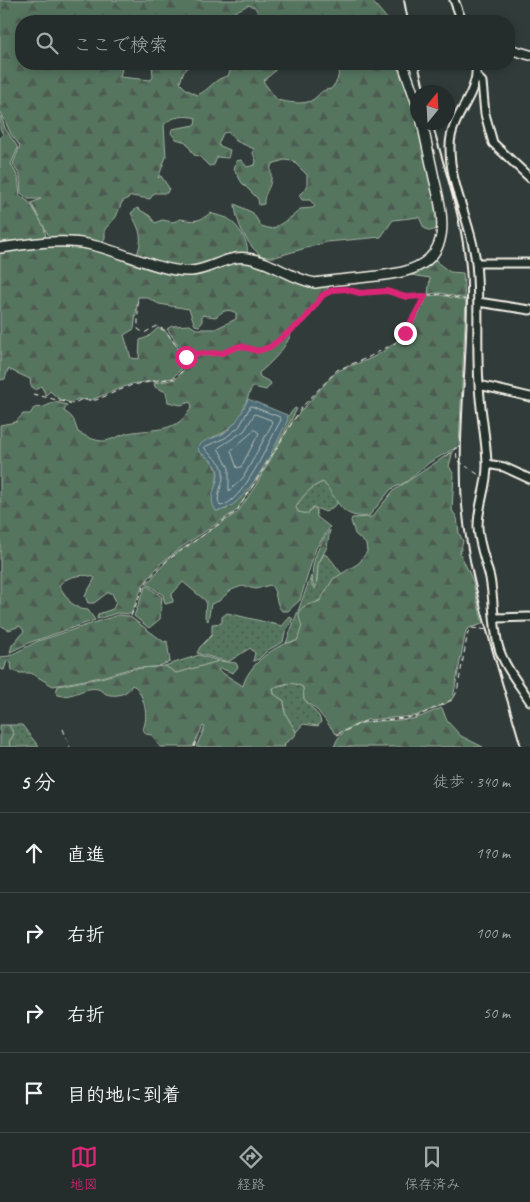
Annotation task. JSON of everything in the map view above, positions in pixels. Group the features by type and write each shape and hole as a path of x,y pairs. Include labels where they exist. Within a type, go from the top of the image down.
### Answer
{"main road":[{"path":"515,51 530,55"},
{"path":"405,70 410,85"},
{"path":"0,248 65,242 89,244 175,270 193,271 236,257 248,258 300,280 315,283 404,272 419,266 430,256 442,236 444,219 424,130"}],"street":[{"path":"454,0 460,15"},
{"path":"476,70 477,77 457,117 450,142 450,164 458,198 472,241 476,263 479,385 487,464 486,480 478,513 478,530 492,590 498,646 512,675 530,701"},
{"path":"477,77 482,82 485,114 494,143 530,178"},
{"path":"476,263 530,264"},
{"path":"478,302 530,310"},
{"path":"479,385 530,397"},
{"path":"487,464 504,467 530,479"},
{"path":"495,618 530,616"}],"path":[{"path":"184,354 222,353 240,346 258,351 270,347 304,320 323,295 333,290 345,289 360,293 387,291 406,297 441,294 478,302"},
{"path":"131,616 145,584 161,565 184,546 237,512 302,407 337,370 367,358 395,343 408,328 425,296"},
{"path":"33,394 73,404 80,400 96,400 127,386 175,378 187,365 184,354 162,327 154,327 144,333 138,329 136,323 138,298"},
{"path":"446,456 456,448 457,460 486,480"},
{"path":"337,735 363,722 416,717 446,705 456,694 468,632 472,628 486,631 490,629"},
{"path":"63,730 70,747"},
{"path":"194,747 197,738"}],"green space":[{"path":"0,0 371,0 384,15 254,15 258,13 255,7 248,5 229,15 15,15 15,70 122,70 120,77 151,80 153,77 152,70 186,70 180,83 197,95 219,79 228,76 230,70 275,70 263,81 277,100 301,103 310,101 323,91 331,89 342,70 398,70 410,99 410,130 419,130 440,223 437,229 430,231 424,228 419,217 393,220 381,237 327,242 275,257 263,257 252,247 243,234 235,204 253,213 261,226 272,229 300,209 313,208 315,206 310,200 302,200 299,195 307,187 307,175 293,161 284,160 272,164 270,183 264,204 259,205 258,199 242,183 234,169 236,161 241,160 247,167 255,165 254,149 236,141 228,132 223,133 218,145 230,150 228,158 217,157 214,165 209,166 199,156 194,155 186,142 176,139 171,133 172,129 195,125 196,118 184,117 174,118 164,125 166,157 158,178 161,176 169,188 167,193 154,193 150,199 131,196 122,202 116,217 105,229 105,238 102,243 50,238 31,203 41,199 28,199 21,193 20,176 13,164 20,146 11,134 0,110"},
{"path":"0,113 5,128 18,148 11,164 18,177 20,196 29,202 35,211 44,227 46,238 0,242 0,138 3,134 0,129"},
{"path":"137,208 150,216 155,223 162,220 173,222 181,219 197,220 204,218 210,213 227,218 242,233 247,253 190,268 173,266 137,254 140,233 131,213"},
{"path":"30,246 79,246 142,262 207,270 243,261 264,266 297,283 329,285 328,289 305,318 269,347 258,350 239,346 218,353 184,353 167,329 172,326 190,325 196,329 215,329 236,319 236,313 228,310 216,317 202,315 202,323 199,326 195,325 189,309 159,304 146,297 138,297 134,329 124,335 131,358 139,359 140,340 148,337 158,328 165,331 185,357 184,367 172,378 131,384 91,400 78,399 71,403 59,399 50,391 46,395 41,386 36,390 31,386 30,379 8,369 5,379 0,380 0,250"},
{"path":"435,258 439,264 450,272 463,273 465,299 441,293 428,294 430,278 411,275"},
{"path":"441,295 466,301 459,446 430,462 406,482 391,489 369,516 352,515 346,512 323,482 308,492 296,507 298,512 308,514 313,507 316,509 317,517 330,527 316,548 300,600 288,611 282,611 274,590 270,585 256,589 242,586 231,590 219,601 211,604 208,621 205,617 206,601 183,582 172,594 173,602 165,604 163,595 147,584 170,557 238,512 256,485 293,420 332,376 340,370 367,360 387,349 411,326 427,296"},
{"path":"292,331 283,348 259,373 260,377 271,384 266,390 254,387 251,389 239,420 223,433 213,437 199,452 210,459 215,466 217,473 214,494 216,511 227,509 260,471 288,416 295,408 297,409 264,470 236,511 183,546 160,564 143,585 131,614 117,613 97,619 98,614 113,609 116,602 112,593 107,593 94,603 88,603 85,596 95,578 86,575 65,580 59,586 70,602 80,609 88,610 95,620 31,642 10,652 12,645 24,631 20,626 9,630 0,625 0,425 16,422 23,414 30,414 34,408 44,407 55,402 67,405 64,411 75,422 78,432 97,440 105,441 128,433 173,426 187,415 192,406 190,402 181,405 168,402 166,392 155,387 154,383 176,379 188,365 187,356 222,354 240,348 263,351 271,348"},
{"path":"453,451 449,466 454,475 452,510 457,518 459,533 463,541 460,553 472,579 483,624 469,628 466,631 453,698 445,704 415,716 367,720 336,734 318,711 304,699 303,687 288,683 273,688 274,694 284,701 285,713 296,732 295,736 284,744 285,747 196,747 205,727 203,726 193,747 160,747 152,735 146,734 143,729 146,718 145,707 136,687 132,685 124,693 117,695 106,694 95,689 64,696 58,695 56,692 58,686 101,678 133,669 165,666 176,673 219,661 236,663 238,667 233,673 220,668 218,670 243,686 251,670 264,656 280,646 297,641 302,626 300,610 320,601 333,579 359,563 367,552 366,544 355,534 351,521 352,518 372,517 393,491"},
{"path":"323,482 337,499 337,504 326,512 313,507 308,514 298,512 296,507 298,503 311,489"},
{"path":"330,530 327,547 318,564 316,588 314,588 312,573 315,557"},
{"path":"324,554 329,557 342,574 330,584 325,596 315,603 297,641 286,643 311,576 312,586 317,583 318,564"},
{"path":"146,585 162,597 160,619 149,628 134,616"},
{"path":"227,613 282,626 290,617 293,619 285,632 283,642 268,650 259,659 253,661 255,653 250,648 228,662 197,653 200,647 212,635 212,624 222,623 222,617"},
{"path":"118,615 129,616 164,642 167,641 170,662 156,667 132,668 101,677 53,686 31,673 20,673 12,670 11,663 7,661 4,670 0,669 0,657 9,656 38,641"},
{"path":"199,655 219,661 176,673 165,666"},
{"path":"294,682 303,687 304,699 319,716 321,722 318,726 303,724 296,732 285,713 284,701 274,694 273,688"},
{"path":"442,708 447,721 461,736 483,747 334,747 340,736 358,724 416,718"},
{"path":"0,725 9,725 14,734 9,742 10,747 0,747"},
{"path":"9,725 22,725 39,747 10,747 9,742 14,734"}],"water":[{"path":"248,399 287,415 288,419 268,459 249,489 227,508 216,511 213,495 218,474 211,460 199,452 198,447 207,440 223,434 232,426 241,414"}],"railway":[{"path":"404,0 407,15"},
{"path":"420,70 423,85"},
{"path":"434,130 459,223 466,264 467,312 461,450 462,505 466,536 478,597 521,747"}],"route":[{"path":"186,357 184,354 218,354 240,346 258,351 270,347 304,320 326,292 333,290 348,289 352,292 360,293 387,291 406,297 425,296 405,333"}]}
